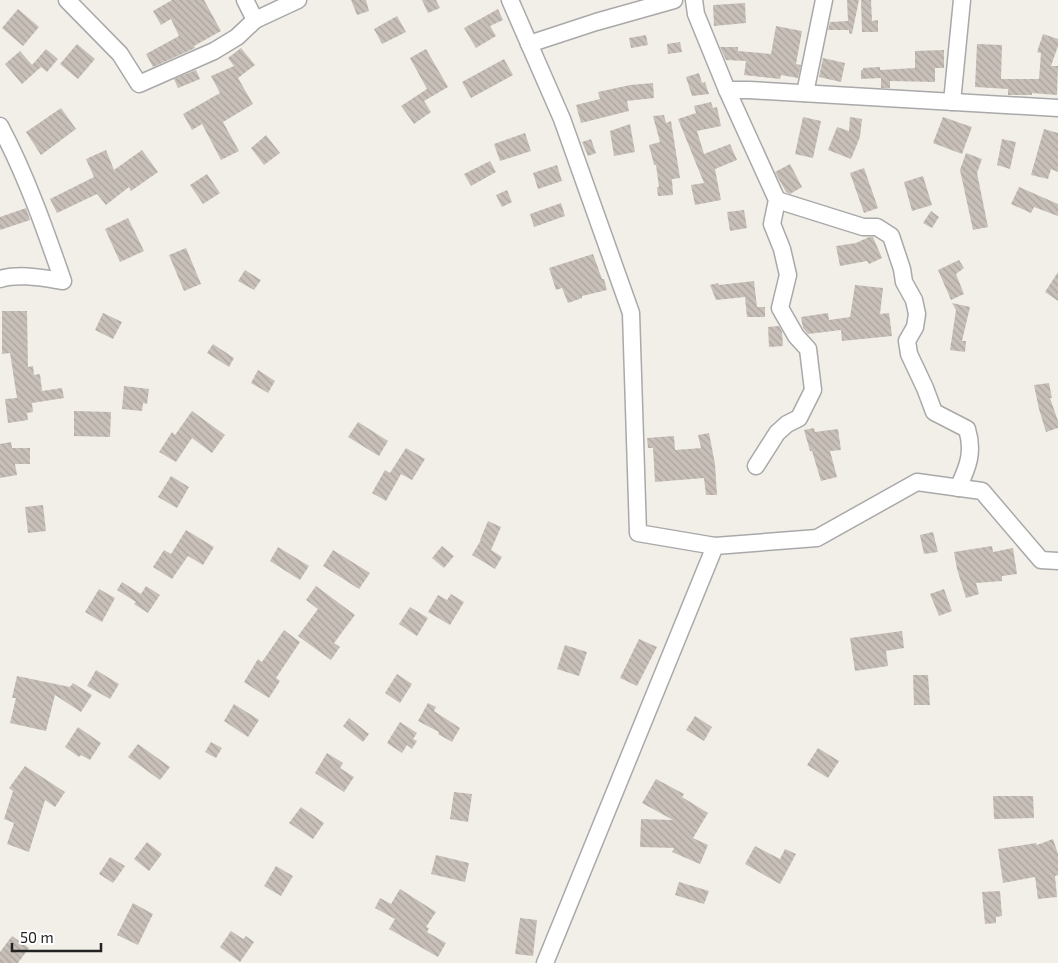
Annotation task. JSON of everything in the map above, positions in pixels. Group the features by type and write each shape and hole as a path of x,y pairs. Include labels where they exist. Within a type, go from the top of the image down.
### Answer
{"street":[{"path":"67,0 120,54 139,84 214,51 237,37 255,20 298,0"},
{"path":"245,0 255,20"},
{"path":"510,0 562,119 631,312 638,533 714,546 817,538 918,482 982,491 1042,560 1058,561"},
{"path":"529,44 596,22 674,0"},
{"path":"694,0 696,14 726,90 777,200 772,224 782,249 788,275 780,308 796,336 808,349 813,390 799,418 787,424 777,433 756,466"},
{"path":"805,94 824,0"},
{"path":"952,102 962,0"},
{"path":"726,90 1057,106"},
{"path":"0,126 12,148 63,281 36,277 6,277 0,279"},
{"path":"777,200 863,227 877,227 891,236 902,269 904,282 914,300 917,314 915,327 907,342 909,354 934,412 966,429 970,441 969,464 958,488"},
{"path":"545,963 714,546"}],"building":[{"path":"172,0 204,0 221,31 194,46 195,48 153,67 146,54 179,36 171,19 161,25 153,11"},
{"path":"351,0 366,0 369,11 357,15"},
{"path":"422,0 436,0 440,8 428,13"},
{"path":"847,0 859,0 852,34 849,33 849,30 828,30 830,22 848,21"},
{"path":"861,0 871,0 872,21 878,20 878,32 862,32"},
{"path":"745,3 746,23 714,26 713,5"},
{"path":"18,9 39,27 23,46 2,28"},
{"path":"498,9 503,20 490,26 496,36 476,48 464,28"},
{"path":"397,16 406,32 382,44 374,29"},
{"path":"776,26 802,31 796,64 801,65 798,78 781,75 780,79 744,75 746,61 726,60 720,47 738,47 738,51 771,54"},
{"path":"1043,34 1058,39 1058,46 1051,66 1058,66 1057,95 1032,93 1032,95 1008,95 1008,89 975,87 977,44 1002,45 1001,79 1039,79 1041,53 1037,52"},
{"path":"646,35 648,45 631,48 629,38"},
{"path":"680,42 682,52 668,54 667,44"},
{"path":"77,44 95,59 78,79 60,64"},
{"path":"241,48 255,65 238,78 253,104 223,122 239,151 221,160 202,124 192,130 183,114 220,93 211,76 234,66 228,58"},
{"path":"46,49 58,59 47,72 41,67 22,84 5,64 20,51 32,65"},
{"path":"426,49 448,87 424,101 431,112 414,124 401,106 427,89 410,58"},
{"path":"944,50 944,68 935,68 935,82 890,81 890,88 881,88 881,78 861,79 861,70 863,68 880,67 880,70 915,68 915,51"},
{"path":"823,58 845,63 841,82 819,77"},
{"path":"504,59 513,75 471,98 462,82"},
{"path":"196,70 200,79 178,88 174,79"},
{"path":"699,73 702,83 705,82 709,94 692,96 686,77"},
{"path":"653,83 654,98 627,101 629,111 581,123 576,105 600,99 598,92 630,85"},
{"path":"711,102 713,108 717,107 721,126 697,131 704,154 730,144 737,160 715,169 721,200 695,205 691,185 704,183 678,119 696,113 694,106"},
{"path":"61,108 76,129 41,155 26,132"},
{"path":"664,115 666,123 671,121 680,178 672,179 673,195 658,196 657,187 659,187 656,165 654,165 649,145 660,142 653,116"},
{"path":"803,117 821,121 813,158 795,154"},
{"path":"850,117 862,119 860,137 851,159 828,150 837,127 849,131"},
{"path":"943,117 972,127 962,154 933,143"},
{"path":"630,124 635,152 614,156 610,131"},
{"path":"1044,129 1058,133 1058,172 1051,169 1048,179 1031,175"},
{"path":"525,133 531,151 500,161 494,144"},
{"path":"266,135 280,153 264,165 251,148"},
{"path":"591,139 596,153 588,156 582,142"},
{"path":"1002,139 1016,142 1010,169 997,165"},
{"path":"106,150 114,170 142,150 158,172 131,191 129,187 106,205 97,194 57,213 50,199 94,177 86,159"},
{"path":"966,153 982,159 977,173 988,227 973,230 960,170"},
{"path":"490,161 496,172 471,186 464,174"},
{"path":"790,164 802,187 790,194 786,192 775,172"},
{"path":"557,165 562,181 538,189 533,173"},
{"path":"864,168 878,208 864,213 850,173"},
{"path":"207,174 220,193 203,204 190,185"},
{"path":"923,176 932,205 912,211 904,182"},
{"path":"1019,187 1058,204 1058,216 1034,207 1031,213 1011,204"},
{"path":"507,190 512,202 502,207 496,195"},
{"path":"561,203 565,216 534,227 530,214"},
{"path":"26,208 30,220 0,230 0,217"},
{"path":"744,210 747,228 730,231 727,212"},
{"path":"931,211 939,217 932,228 923,223"},
{"path":"128,218 144,251 120,262 105,229"},
{"path":"873,237 882,258 869,264 867,261 840,266 836,246 856,243"},
{"path":"186,248 201,284 184,291 169,255"},
{"path":"593,254 607,290 582,296 582,298 568,303 562,288 556,290 549,268"},
{"path":"959,260 964,268 956,274 964,294 951,300 938,270"},
{"path":"245,270 261,280 254,290 238,281"},
{"path":"1058,272 1058,301 1045,292"},
{"path":"754,281 757,307 765,307 765,317 747,317 745,297 716,300 710,285 718,283 719,285"},
{"path":"855,285 883,288 880,314 889,313 892,336 842,341 841,330 808,334 803,328 801,317 828,313 829,320 850,317"},
{"path":"952,303 970,307 962,341 966,341 965,352 950,350 956,310"},
{"path":"2,311 27,311 28,367 33,366 34,375 40,374 42,391 62,388 64,398 32,403 33,412 27,413 28,420 8,423 5,399 17,398 10,353 2,354"},
{"path":"103,313 122,322 113,339 95,330"},
{"path":"779,326 782,332 783,346 769,347 768,327"},
{"path":"213,344 234,358 229,367 207,353"},
{"path":"258,370 275,381 268,393 251,383"},
{"path":"1049,383 1052,398 1050,398 1058,421 1058,428 1046,432 1034,385"},
{"path":"124,386 149,389 147,404 143,403 142,411 122,409"},
{"path":"74,411 111,412 110,437 74,436"},
{"path":"192,411 225,435 212,453 192,438 176,462 159,452 172,432 175,435"},
{"path":"358,422 388,441 379,456 348,437"},
{"path":"814,428 815,432 838,429 841,450 830,451 837,477 821,481 804,430"},
{"path":"709,433 715,464 717,495 706,495 704,478 655,482 653,448 648,448 647,438 674,436 675,450 701,448 698,435"},
{"path":"11,442 12,448 30,448 30,464 15,464 17,475 0,478 0,444"},
{"path":"406,448 425,459 412,480 401,474 386,501 372,493 385,470 390,473"},
{"path":"171,476 189,487 177,508 158,497"},
{"path":"43,505 46,531 28,533 25,507"},
{"path":"488,521 501,527 491,550 502,557 495,569 472,555 481,540"},
{"path":"186,530 214,547 203,565 188,556 172,579 153,567 164,550 171,554"},
{"path":"933,532 938,552 924,554 920,535"},
{"path":"442,546 454,556 444,568 432,558"},
{"path":"992,546 993,552 1013,548 1017,574 1002,576 1002,581 976,583 979,594 966,598 954,552"},
{"path":"278,547 309,566 300,580 270,561"},
{"path":"333,550 370,573 359,589 323,566"},
{"path":"122,582 141,594 146,586 160,595 148,613 134,604 136,602 117,590"},
{"path":"316,586 355,615 334,643 340,647 331,660 298,636 318,609 306,600"},
{"path":"99,589 115,598 102,622 85,612"},
{"path":"944,589 952,611 939,616 930,594"},
{"path":"451,594 464,602 450,625 428,612 438,595 447,600"},
{"path":"410,607 428,618 417,636 399,624"},
{"path":"284,630 300,642 276,678 280,681 269,698 244,682 258,659 262,662"},
{"path":"902,631 904,648 886,651 888,666 855,671 850,638"},
{"path":"639,639 657,647 637,686 620,678"},
{"path":"565,645 587,652 579,676 557,669"},
{"path":"96,670 119,684 110,699 87,686"},
{"path":"397,674 412,684 400,703 385,693"},
{"path":"913,675 928,675 930,705 914,705"},
{"path":"17,676 70,687 73,683 92,695 81,712 55,695 46,731 10,723 16,698 12,698"},
{"path":"428,703 436,707 434,711 460,728 452,742 438,734 439,732 418,721"},
{"path":"234,704 259,720 248,737 224,721"},
{"path":"695,716 712,727 704,741 686,730"},
{"path":"349,718 369,734 363,742 343,726"},
{"path":"400,722 417,733 413,739 417,741 412,749 407,745 402,753 387,743"},
{"path":"78,727 101,743 90,760 81,755 79,757 65,747"},
{"path":"211,742 222,748 216,758 205,752"},
{"path":"138,744 170,767 160,780 128,757"},
{"path":"818,748 839,761 828,778 807,765"},
{"path":"327,753 343,763 340,768 354,777 344,792 315,773"},
{"path":"25,766 65,792 55,807 45,800 29,852 7,844 14,823 4,819 13,791 9,788"},
{"path":"656,779 684,794 682,797 708,813 693,838 708,845 700,864 672,852 674,848 640,847 641,819 673,820 642,803"},
{"path":"454,792 472,794 468,822 450,819"},
{"path":"993,796 1033,796 1034,818 994,819"},
{"path":"301,807 324,823 313,839 289,823"},
{"path":"1053,839 1058,854 1058,875 1055,876 1057,897 1038,899 1035,877 1003,883 998,849 1036,843 1037,845"},
{"path":"147,842 162,854 149,871 134,859"},
{"path":"755,846 780,859 785,849 796,854 780,884 745,864"},
{"path":"436,855 469,863 465,882 431,874"},
{"path":"110,857 125,866 113,883 99,874"},
{"path":"276,866 293,876 281,896 264,886"},
{"path":"679,882 709,891 704,904 675,895"},
{"path":"400,889 436,912 426,927 429,928 427,932 446,943 438,957 389,929 395,919 375,908 380,898 391,904"},
{"path":"1000,891 1002,916 996,917 996,923 985,924 982,892"},
{"path":"133,903 153,914 138,945 117,935"},
{"path":"520,918 537,920 533,956 515,954"},
{"path":"231,931 243,939 246,936 254,942 240,962 220,947"},
{"path":"12,936 29,948 18,963 0,963 0,952"}]}
